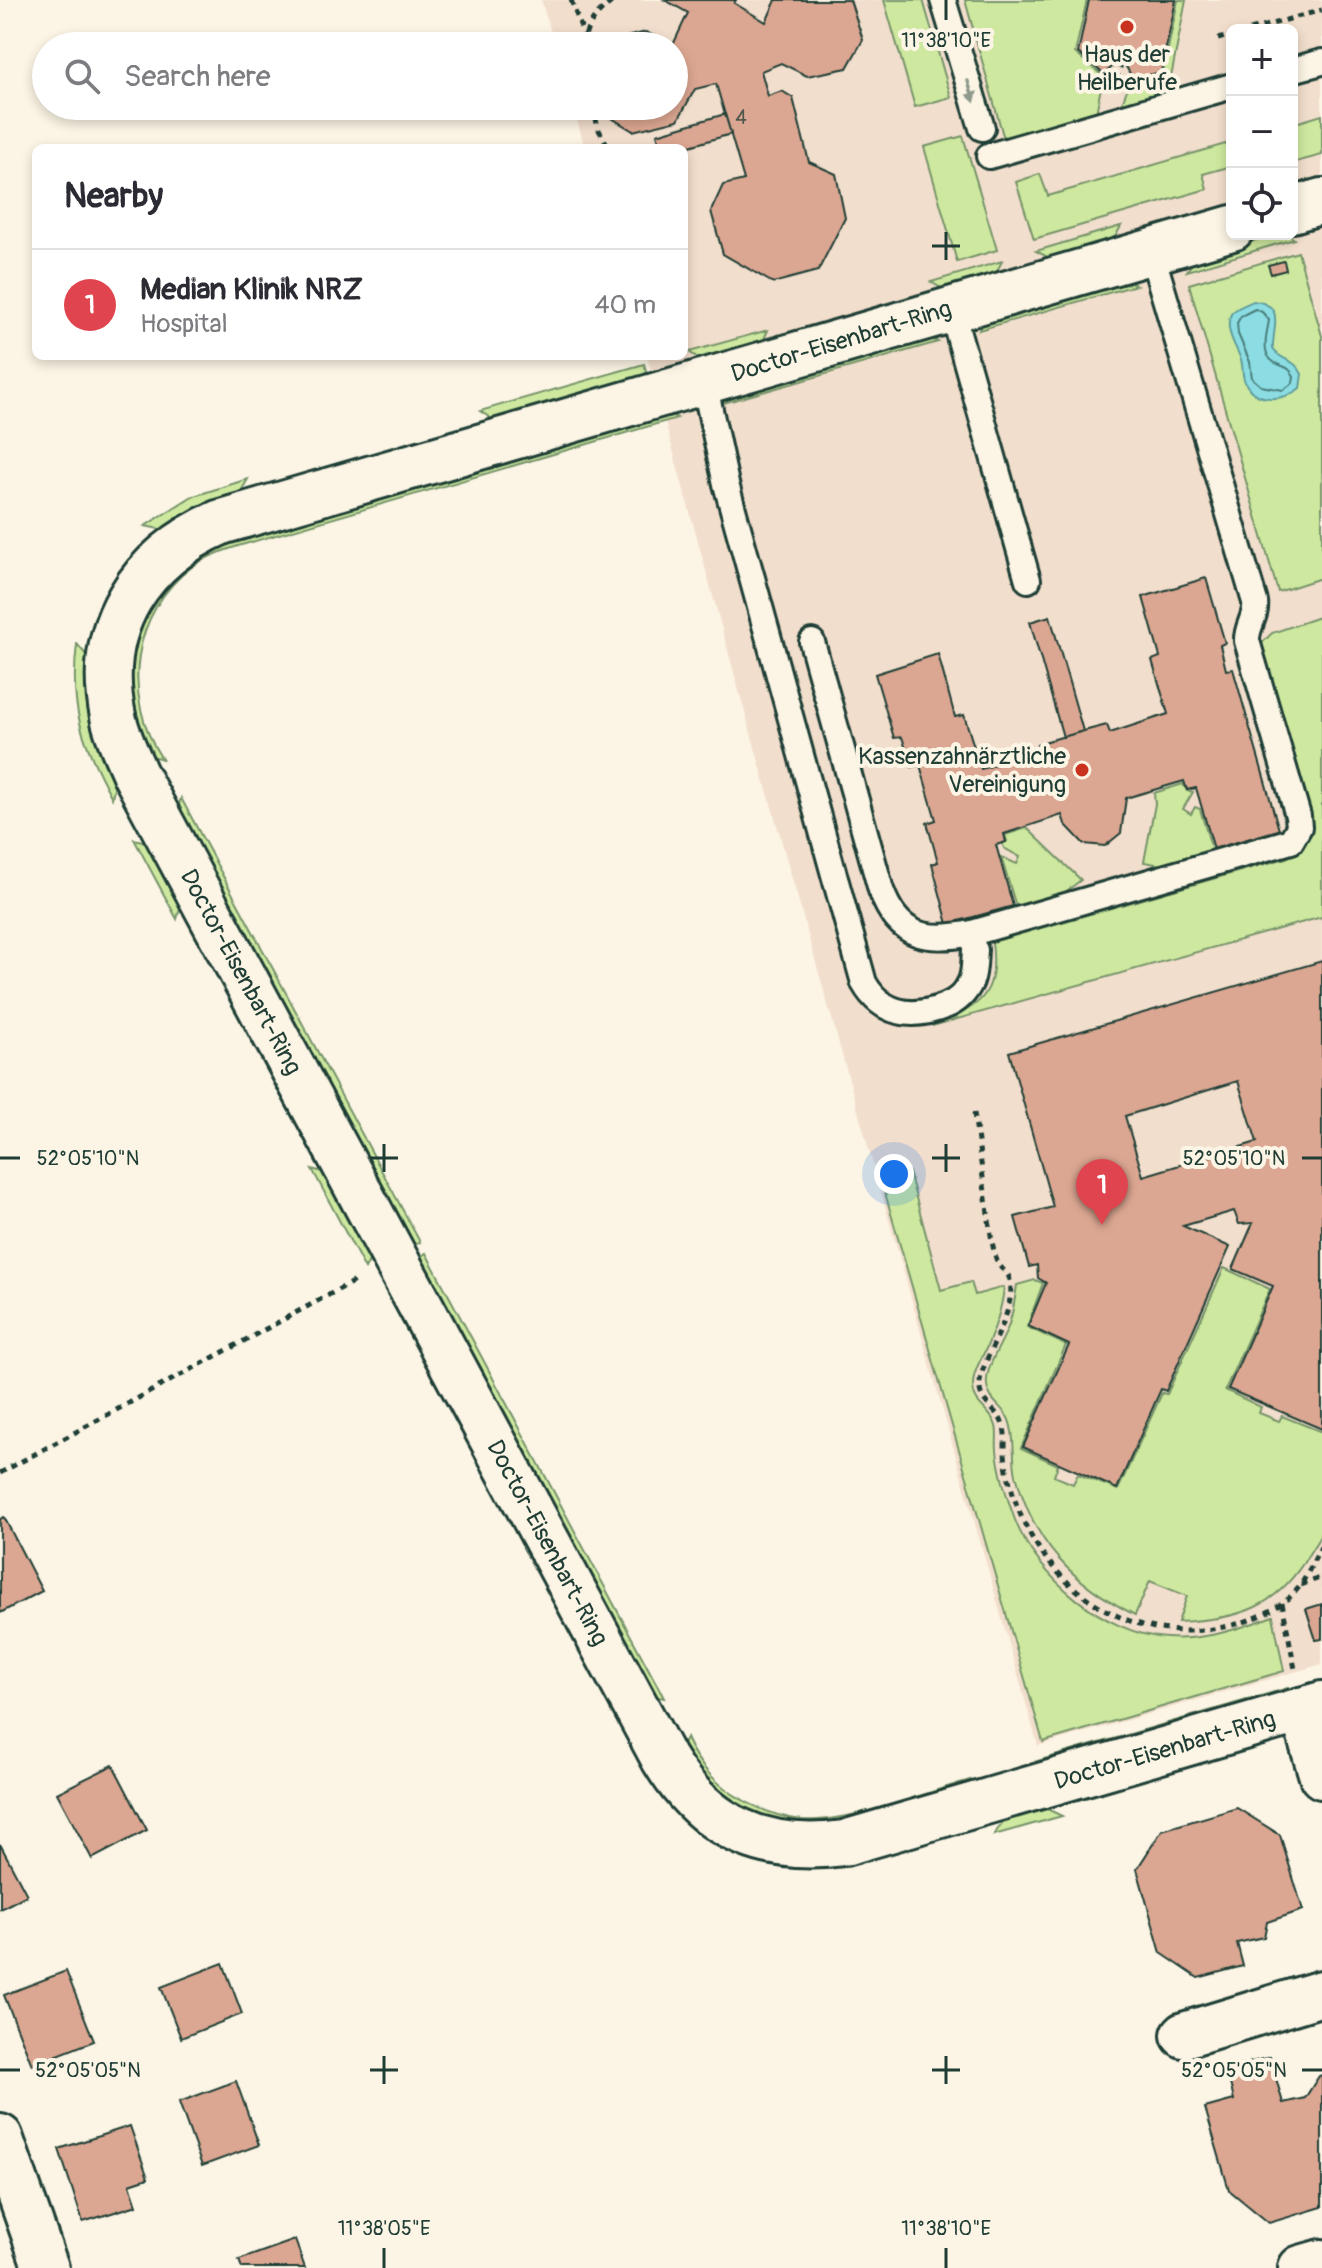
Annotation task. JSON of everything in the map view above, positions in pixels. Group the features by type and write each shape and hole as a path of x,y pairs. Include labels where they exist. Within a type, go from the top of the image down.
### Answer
{"street":[{"name":"Doctor-Eisenbart-Ring","path":"1226,230 221,522 194,535 161,558 143,578 122,614 113,647 109,683 112,713 135,774 675,1778 704,1809 759,1839 795,1847 844,1843 1312,1707 1322,1776"},
{"path":"1184,2035 1322,1993"},
{"path":"0,2137 46,2268"},
{"path":"1301,2268 1322,2262"}],"lane":[{"path":"943,0 982,128"},
{"path":"1298,68 1322,62"},
{"path":"989,156 1226,88"},
{"path":"812,642 881,890 895,916 913,933 933,938 972,933 1291,841 1299,827 1298,816 1248,643 1247,634 1255,612 1255,602 1151,251"},
{"path":"951,308 1028,580"},
{"path":"704,382 726,484 864,983 878,1001 895,1010 909,1014 926,1013 951,1004 964,993 974,970 975,950"}],"path":[{"path":"571,0 583,32"},
{"path":"586,32 599,12 614,0"},
{"path":"1272,24 1322,10"},
{"path":"1218,39 1226,37"},
{"path":"1117,80 1121,63"},
{"path":"596,120 607,144"},
{"path":"974,1113 992,1242 996,1259 1010,1280 1006,1316 980,1389 986,1403 1003,1424 1012,1490 1021,1520 1033,1543 1051,1566 1088,1600 1122,1617 1159,1629 1188,1631 1218,1628 1252,1618 1282,1603 1301,1585 1322,1545"},
{"path":"0,1473 395,1259"},
{"path":"1301,1585 1322,1577"},
{"path":"1282,1603 1312,1707"}],"shaded area":[{"path":"541,0 1322,0 1322,1664 1038,1746 648,360 688,360 688,144 584,144 577,120 688,120 688,32 551,32"}],"green space":[{"path":"884,0 923,0 951,97 915,107"},
{"path":"965,0 1087,0 1075,53 1103,76 1096,114 1004,139"},
{"path":"1178,0 1186,0 1168,93 1120,108 1130,82 1163,73"},
{"path":"1322,115 1322,155 1298,161 1298,122"},
{"path":"963,136 997,250 957,262 924,147"},
{"path":"1226,144 1226,168 1203,174 1207,189 1034,239 1016,182 1040,174 1048,196"},
{"path":"1121,226 1112,243 1053,260 1036,251"},
{"path":"1256,240 1291,240 1187,271 1196,258"},
{"path":"1298,252 1322,336 1322,580 1278,592 1189,284"},
{"path":"1002,261 994,277 946,291 931,282"},
{"path":"1123,279 1136,285 979,330 984,319"},
{"path":"768,330 762,344 703,361 689,352"},
{"path":"925,336 938,342 724,403 729,394"},
{"path":"644,364 648,377 495,421 480,411"},
{"path":"664,411 677,418 238,546 214,554 193,566 172,585 156,607 145,631 137,682 149,735 162,759 146,754 135,730 127,660 150,597 211,546"},
{"path":"248,479 239,495 194,510 164,530 145,526 191,497"},
{"path":"1322,616 1322,917 932,1026 962,1013 982,998 992,976 992,942 1286,858 1301,848 1310,833 1311,821 1260,645 1272,633"},
{"path":"77,644 88,657 87,707 100,747 116,778 112,798 80,724 75,687"},
{"path":"1183,784 1187,791 1193,792 1183,809 1191,814 1195,807 1200,809 1214,857 1168,866 1144,862 1155,804 1154,793"},
{"path":"181,798 420,1242 411,1247 177,811"},
{"path":"1027,828 1081,880 1056,899 1018,913 1001,857 1017,864 1020,857 1004,848 1002,843 1007,841 1005,835"},
{"path":"134,839 151,843 182,901 177,919"},
{"path":"312,1169 329,1174 372,1255 365,1269"},
{"path":"909,1172 941,1290 971,1282 975,1295 1004,1287 997,1320 974,1376 973,1392 994,1420 1001,1476 1009,1503 1025,1541 1039,1562 1076,1599 1097,1614 1144,1634 1167,1638 1207,1636 1273,1616 1284,1671 1043,1742 881,1179"},
{"path":"426,1253 664,1698 652,1696 417,1259"},
{"path":"1224,1268 1270,1289 1225,1390 1261,1407 1259,1413 1279,1421 1282,1416 1322,1432 1321,1532 1297,1573 1270,1599 1254,1608 1220,1618 1178,1622 1187,1596 1150,1581 1135,1615 1075,1575 1045,1542 1033,1522 1016,1475 1007,1415 988,1391 987,1378 1010,1322 1017,1285 1035,1280 1043,1283 1027,1327 1066,1345 1021,1448 1058,1465 1054,1476 1073,1484 1078,1474 1118,1490 1162,1393 1167,1394"},
{"path":"1288,1688 1290,1696 1051,1766 1037,1761"},
{"path":"686,1738 702,1766 734,1795 757,1807 794,1819 841,1817 970,1780 966,1791 860,1822 782,1827 723,1801 681,1749"},
{"path":"1045,1808 1062,1816 994,1835 1004,1820"}],"water":[{"path":"1253,301 1264,303 1274,312 1273,349 1302,374 1300,388 1287,396 1263,397 1250,389 1244,379 1241,360 1229,331 1229,319 1236,310"}],"building":[{"path":"665,0 736,0 734,3 766,22 776,0 850,0 863,40 847,68 807,76 781,63 761,71 768,96 782,91 793,98 809,162 836,174 845,218 818,271 773,283 723,254 711,211 723,185 744,180 716,84 695,89 688,102 688,32 679,32 688,13"},
{"name":"Haus der Heilberufe","path":"1089,0 1176,0 1161,72 1133,79 1124,63 1118,62 1104,74 1078,53"},
{"path":"725,114 731,134 688,147 688,144 660,144 657,134"},
{"path":"615,120 678,120 633,131"},
{"path":"1284,261 1286,270 1271,274 1268,265"},
{"path":"1206,578 1225,643 1220,645 1226,670 1233,669 1279,830 1214,849 1196,788 1187,790 1184,781 1126,798 1121,833 1105,846 1084,844 1065,824 1062,815 1004,834 1006,842 996,845 1013,906 948,924 932,864 938,862 927,823 936,820 920,765 912,767 902,737 894,738 875,674 938,654 955,717 964,715 981,769 1040,752 1037,744 1072,734 1107,725 1110,733 1168,714 1152,660 1160,657 1143,597"},
{"path":"1050,616 1083,731 1063,737 1030,622"},
{"path":"1322,961 1322,1429 1228,1389 1273,1286 1233,1269 1253,1223 1239,1224 1234,1211 1183,1226 1230,1247 1166,1391 1161,1389 1117,1489 1023,1447 1069,1345 1028,1326 1046,1283 1038,1278 1037,1265 1029,1267 1015,1217 1053,1207 1009,1052","holes":["1238,1081 1257,1142 1143,1176 1125,1116"]},
{"path":"4,1517 42,1591 0,1613 0,1519"},
{"path":"1322,1604 1322,1639 1316,1640 1306,1609"},
{"path":"113,1765 147,1830 92,1859 57,1793"},
{"path":"1237,1808 1280,1835 1303,1910 1267,1922 1264,1937 1237,1943 1243,1966 1198,1978 1161,1953 1137,1869 1162,1830"},
{"path":"0,1844 27,1895 0,1909"},
{"path":"223,1963 242,2014 181,2038 161,1987"},
{"path":"66,1971 94,2041 32,2065 4,1995"},
{"path":"1270,2057 1283,2103 1305,2098 1322,2075 1322,2207 1269,2223 1229,2190 1205,2108 1234,2100 1228,2075 1233,2067"},
{"path":"236,2081 259,2145 202,2166 179,2102"},
{"path":"130,2126 148,2178 130,2184 137,2205 83,2222 59,2149"},
{"path":"295,2240 305,2268 242,2268 239,2260"}],"place":[{"name":"Haus der Heilberufe","path":"1127,27"},
{"name":"Kassenzahnärztliche Vereinigung","path":"1082,770"},
{"name":"Median Klinik NRZ","path":"1102,1225"}]}
